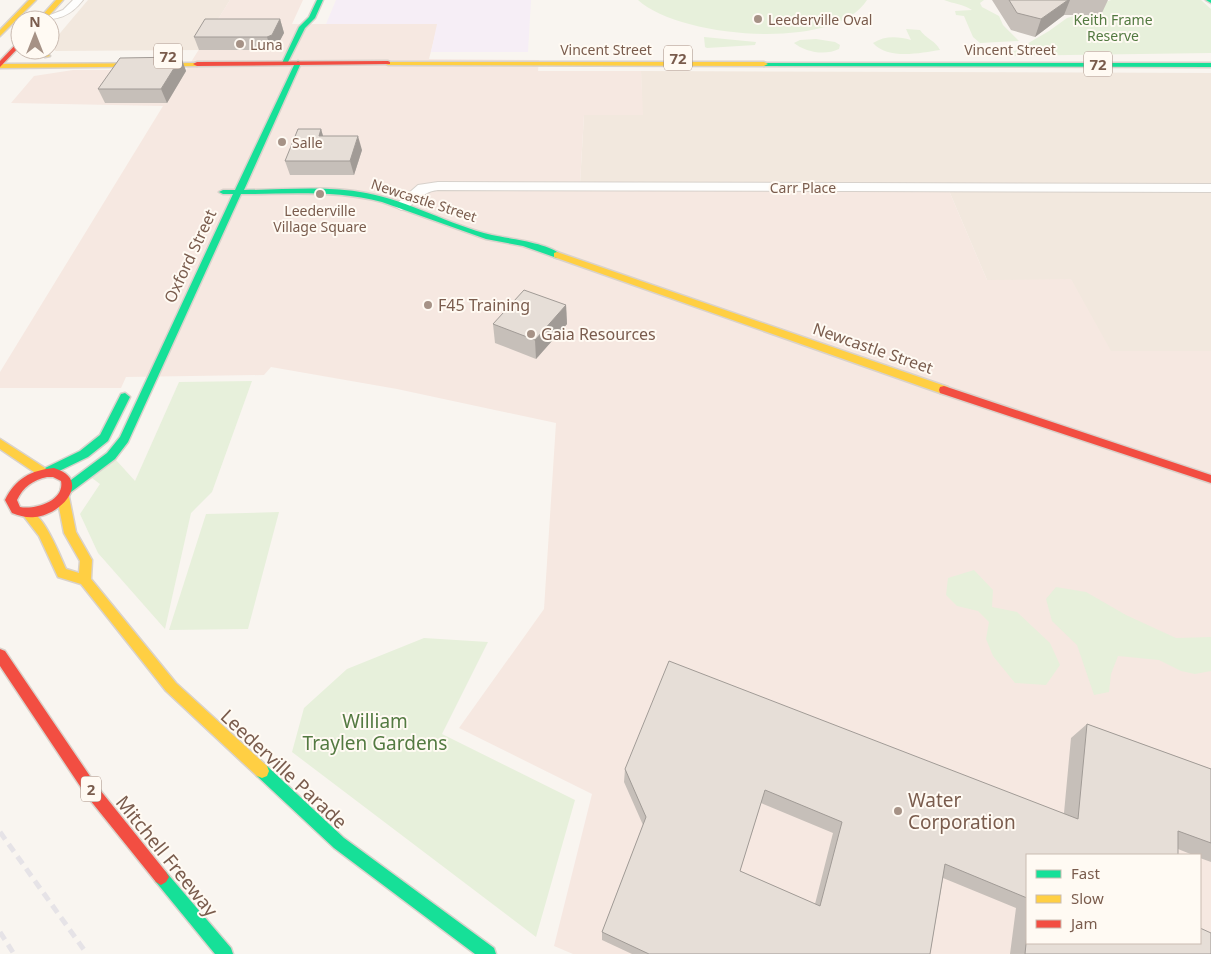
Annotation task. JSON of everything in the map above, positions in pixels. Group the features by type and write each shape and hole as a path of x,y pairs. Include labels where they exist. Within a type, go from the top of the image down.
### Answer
{"main road":[{"path":"22,10 33,0"},
{"path":"51,10 60,0"},
{"name":"Oxford Street","path":"65,493 111,456 124,439 239,189 293,60 302,27 312,18 320,0"},
{"path":"0,34 10,23"},
{"name":"Vincent Street","path":"60,53 293,60 318,63 1211,65"},
{"path":"0,66 4,56"},
{"name":"Vincent Street","path":"0,66 293,60 1211,57"},
{"name":"Oxford Street","path":"278,77 293,60"},
{"path":"6,77 37,65"},
{"name":"Newcastle Street","path":"224,188 340,186 370,188 405,202 505,232 526,244 984,404 1211,479"},
{"path":"65,493 47,509 28,514 16,510 12,506 13,485 45,473 84,454 104,438 132,383"},
{"path":"1,448 45,473 54,472 65,478 70,533 86,560 85,580 62,573 46,538 28,514"},
{"name":"Leederville Parade","path":"85,580 171,687 227,740 339,843 488,954"},
{"name":"Mitchell Freeway","path":"0,655 91,790 226,954"}],"street":[{"path":"60,14 66,12 78,0"},
{"name":"Carr Place","path":"405,202 423,188 438,186 1211,188"}],"shaded area":[{"path":"88,0 230,0 199,50 60,51 60,33"},
{"path":"230,0 303,0 292,24 438,24 429,59 539,60 538,71 641,71 643,115 584,115 580,183 947,186 987,280 1071,279 1111,351 1211,351 1211,954 573,954 554,946 592,794 459,728 544,609 556,423 397,389 271,367 264,375 126,377 121,388 0,388 0,372 163,106 11,103 34,76 73,70 186,70"},
{"path":"336,0 531,0 528,52 431,52 437,24 326,24"},
{"path":"641,71 1211,73 1211,351 1110,351 1071,280 987,280 947,186 580,184 584,115 642,115"}],"green space":[{"name":"Leederville Oval","path":"638,0 867,0 850,16 823,27 791,33 756,34 720,30 687,23 658,13"},
{"path":"944,0 984,0 980,3 982,7 999,16 1003,25 1019,41 980,43 973,37 964,16 956,15 955,11 972,10"},
{"name":"Keith Frame Reserve","path":"1111,0 1201,0 1211,9 1211,53 1006,56 1049,31 1067,18 1087,12"},
{"path":"906,29 920,30 940,50 905,54 887,52 873,43 891,37 911,40"},
{"path":"704,37 756,42 755,45 707,48 705,47"},
{"path":"816,39 835,42 840,45 839,49 822,53 804,49 794,43 800,40"},
{"path":"252,381 212,492 191,513 165,629 98,553 80,514 100,484 92,478 116,460 135,481 179,382"},
{"path":"279,512 248,629 169,630 206,514"},
{"path":"974,570 993,590 992,607 1017,612 1050,643 1060,665 1046,685 1015,683 993,656 986,639 989,622 978,611 957,606 946,595 948,578"},
{"path":"1056,587 1086,592 1126,615 1176,638 1211,637 1211,671 1195,674 1181,671 1159,660 1118,656 1111,674 1109,692 1094,695 1077,645 1052,621 1046,599"},
{"name":"William Traylen Gardens","path":"424,638 488,642 442,734 575,800 536,937 292,752 304,708 347,669"}],"building":[{"path":"1009,0 1068,0 1041,19 1017,13"},
{"path":"205,19 280,19 272,35 267,37 194,37"},
{"path":"181,57 161,89 98,89 120,58"},
{"path":"298,129 321,129 319,136 358,136 350,161 285,161"},
{"path":"524,290 566,305 535,340 493,324"},
{"name":"Water Corporation","path":"669,661 1078,819 1087,724 1211,769 1211,843 1178,831 1178,854 1026,854 1026,898 945,864 930,954 649,954 602,932 646,817 625,769","holes":["765,790 842,822 820,906 740,871"]},
{"path":"1201,928 1211,933 1211,954 1025,954 1026,944 1201,944"}],"railway":[{"path":"0,832 87,954"},
{"path":"0,932 14,954"}],"traffic: fast":[{"path":"285,63 302,27 312,18 320,0"},
{"path":"67,489 111,456 124,439 298,63"},
{"path":"764,64 1211,65"},
{"path":"223,192 337,192 365,195 385,200 489,237 525,244 557,255"},
{"path":"47,472 84,454 104,438 125,397"},
{"path":"262,771 339,843 488,954"},
{"path":"161,877 225,954"}],"traffic: slow":[{"path":"0,34 33,0"},
{"path":"50,10 60,0"},
{"path":"388,63 764,64"},
{"path":"0,66 197,64"},
{"path":"557,255 944,390"},
{"path":"0,443 44,473"},
{"path":"63,497 70,533 86,560 85,580"},
{"path":"28,514 44,533 62,573 85,580 171,687 262,771"}],"traffic: jam":[{"path":"0,65 10,54"},
{"path":"197,64 388,63"},
{"path":"944,390 1211,479"},
{"path":"54,472 65,478 67,483 65,493 50,507 40,512 28,513 16,510 11,500 22,483 33,476 54,472"},
{"path":"0,655 91,790 161,877"}],"place":[{"name":"Leederville Oval","path":"758,19"},
{"name":"Luna","path":"240,44"},
{"name":"Salle","path":"282,142"},
{"name":"Leederville Village Square","path":"320,194"},
{"name":"F45 Training","path":"428,305"},
{"name":"Gaia Resources","path":"531,334"},
{"name":"Water Corporation","path":"898,811"}]}
